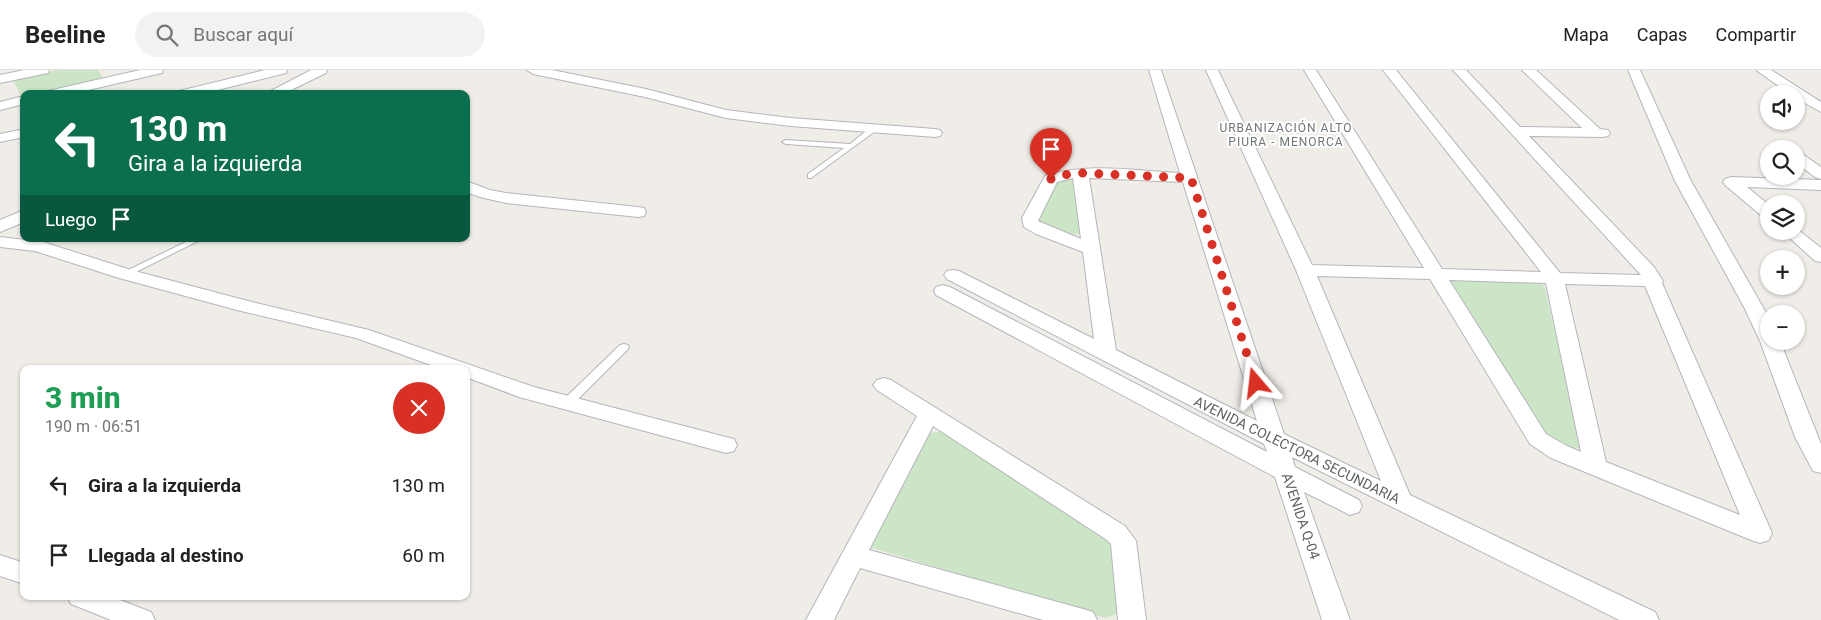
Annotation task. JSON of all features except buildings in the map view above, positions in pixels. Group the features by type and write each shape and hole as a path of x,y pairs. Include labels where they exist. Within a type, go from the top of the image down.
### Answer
{"street":[{"path":"0,79 43,70"},
{"path":"70,90 157,70"},
{"path":"200,90 280,70"},
{"path":"280,90 320,70"},
{"path":"533,70 646,93 726,114 791,122 935,133"},
{"name":"AVENIDA Q-04","path":"1155,70 1274,439 1336,620"},
{"path":"1212,70 1305,270 1401,501"},
{"path":"1310,70 1538,440 1560,452 1760,533 1654,281 1648,271 1459,70"},
{"path":"1389,70 1554,277 1596,467"},
{"path":"1517,131 1602,133 1528,70"},
{"path":"1634,70 1683,181 1760,320"},
{"path":"1762,70 1821,108"},
{"path":"0,106 20,101"},
{"path":"0,138 20,134"},
{"path":"1805,162 1821,174"},
{"path":"1090,249 1042,230 1030,223 1030,218 1051,179 1080,173 1191,178"},
{"path":"1080,173 1106,354"},
{"path":"1760,206 1731,182 1821,184"},
{"path":"470,188 486,194 506,198 638,212"},
{"path":"0,227 20,217"},
{"path":"1801,240 1821,257"},
{"path":"0,242 37,246 95,266 244,306 362,334 453,365"},
{"path":"1305,270 1654,281"},
{"name":"AVENIDA COLECTORA SECUNDARIA","path":"1350,506 1287,473 948,283 1106,354 1274,439 1645,620"},
{"path":"1773,350 1806,437 1821,465"},
{"path":"470,371 527,392 726,445"},
{"path":"884,385 1116,533 1122,541 1132,620"},
{"path":"820,620 928,413"},
{"path":"853,556 1083,620"},
{"path":"0,565 20,572"},
{"path":"90,600 141,620"}],"lane":[{"path":"811,176 874,129"},
{"path":"786,142 851,146"},
{"path":"125,274 192,242"},
{"path":"567,403 624,347"}],"green space":[{"path":"58,70 98,70 104,79 57,90 20,90 20,94 13,80"},
{"path":"1068,179 1075,182 1084,233 1066,234 1037,222 1055,181"},
{"path":"1450,278 1542,284 1545,288 1581,448 1568,448 1546,437 1448,281"},
{"path":"943,431 1112,542 1120,613 1105,618 869,547 928,433"}],"district":[{"name":"URBANIZACIÓN ALTO PIURA - MENORCA","path":"1286,135"}],"route":[{"path":"1051,179 1080,173 1191,178 1256,383"}]}
